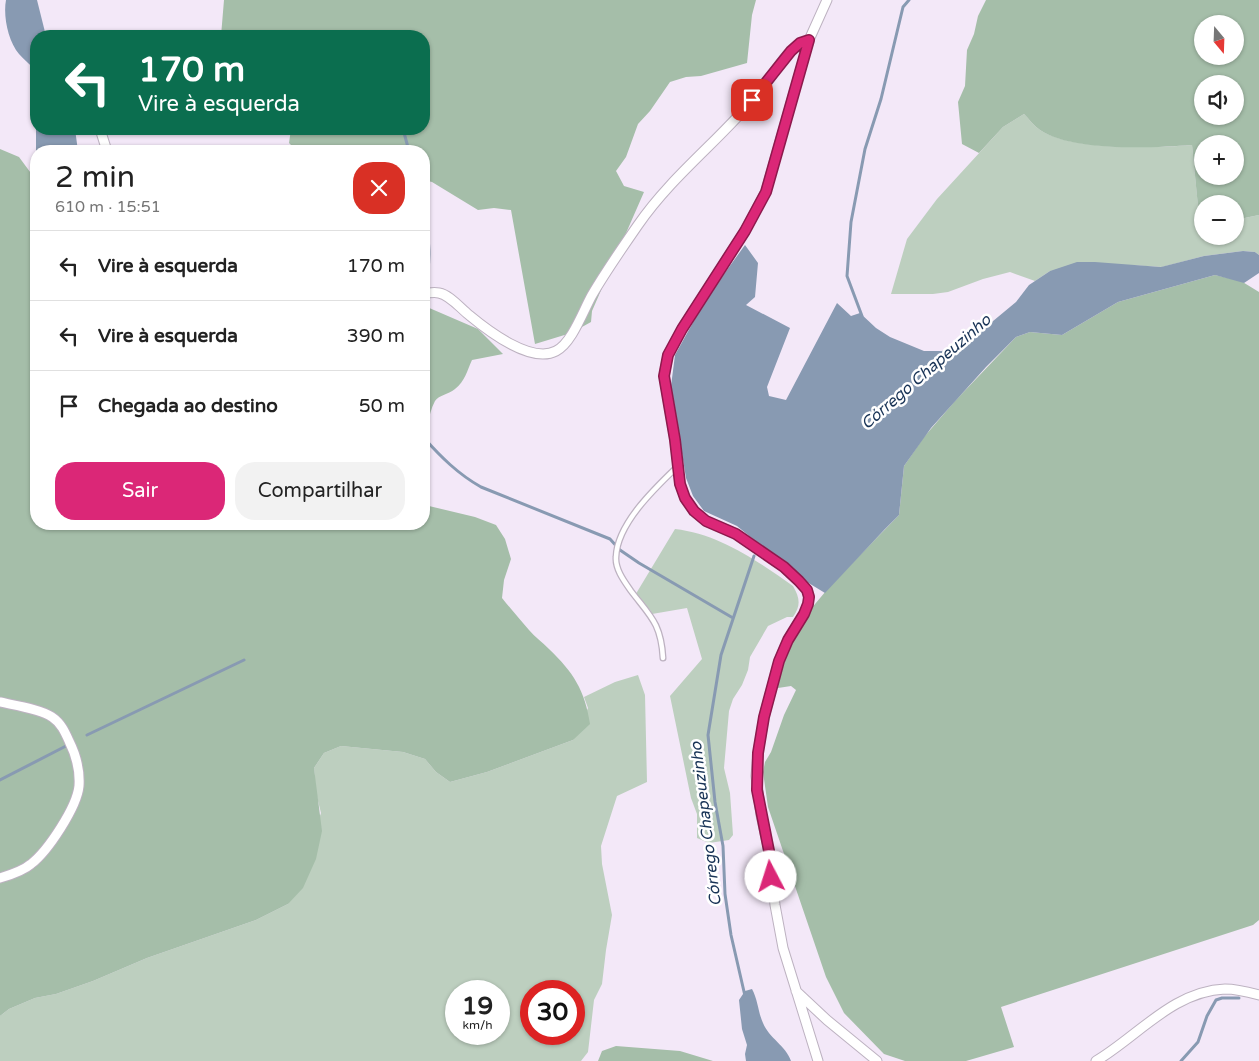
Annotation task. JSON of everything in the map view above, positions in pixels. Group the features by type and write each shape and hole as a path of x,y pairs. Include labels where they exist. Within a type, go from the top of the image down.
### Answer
{"street":[{"path":"818,1061 794,989 783,948 756,776 764,717 779,661 788,640 804,614 809,597 807,590 784,567 736,534 706,521 694,511 685,498 677,467 675,440 664,376 668,355 682,329 745,231 766,192 809,40 826,0"},
{"path":"430,293 438,292 446,296 480,324 526,351 533,354 546,355 556,351 565,344 593,293 658,198 750,103 791,51 800,43 809,40"},
{"path":"0,702 51,716 64,728 78,768 79,787 70,811 46,848 31,864 9,876 0,878"},
{"path":"794,989 827,1020 877,1061"},
{"path":"1096,1061 1128,1040 1158,1016 1190,998 1215,990 1226,989 1259,995"}],"lane":[{"path":"663,658 662,642 656,624 624,581 618,570 616,557 620,540 629,522 657,487 677,467"}],"green space":[{"path":"224,0 756,0 752,15 747,63 701,76 686,77 670,82 650,111 638,124 626,157 616,171 624,186 644,192 592,311 591,322 571,333 535,344 511,210 494,208 478,210 430,182 430,145 291,145 289,143 290,135 430,135 430,30 222,30"},
{"path":"986,0 1259,0 1259,215 1244,218 1244,195 1197,195 1196,185 1244,185 1244,135 1194,135 1194,166 1192,145 1113,147 1072,142 1054,137 1040,130 1024,114 1003,127 979,153 962,144 958,102 965,86 967,50 974,34 978,16"},
{"path":"1024,114 1040,130 1054,137 1072,142 1135,147 1192,145 1194,185 1196,185 1197,195 1194,195 1194,245 1244,245 1244,218 1259,215 1259,255 1255,252 1243,251 1204,256 1162,267 1129,265 1050,271 1035,281 1010,272 983,279 948,292 891,294 907,239 937,199 1003,127"},
{"path":"0,149 19,157 30,172 30,530 430,530 430,506 475,517 496,525 505,539 511,559 504,580 502,598 531,633 557,657 577,682 585,701 590,724 573,740 487,772 450,782 436,772 425,759 403,752 341,746 324,753 314,768 322,831 316,859 303,888 288,904 256,920 147,958 93,981 56,994 35,998 9,1009 0,1016"},
{"path":"1215,275 1241,281 1259,292 1259,920 1253,925 1001,1007 1014,1047 966,1061 905,1061 884,1054 844,1013 826,977 768,807 763,772 765,762 771,752 784,715 796,690 791,686 778,688 774,686 794,629 831,585 899,515 904,466 924,437 955,401 1016,337 1030,332 1062,335 1118,302"},
{"path":"430,308 478,329 503,354 472,360 461,383 453,391 439,397 432,407 430,416"},
{"path":"675,529 707,536 752,558 793,586 799,602 793,617 787,617 768,626 750,657 748,670 742,685 733,699 729,711 724,768 730,793 733,835 729,840 709,843 697,838 697,814 691,798 670,696 702,659 687,608 652,614 650,610 634,597"},
{"path":"638,675 645,695 647,782 617,796 601,846 602,864 612,915 602,984 594,1000 588,1052 581,1061 0,1061 0,1016 9,1009 35,998 56,994 93,981 147,958 256,920 288,904 321,813 316,793 314,768 324,753 341,746 403,752 425,759 436,772 450,782 487,772 573,740 588,708 584,697 615,682"},
{"path":"616,1046 680,1051 713,1061 598,1061 602,1051"}],"water":[{"path":"6,0 37,0 44,30 30,30 30,65 15,49 9,35 5,6"},
{"path":"36,135 76,135 77,145 36,145"},
{"path":"745,245 758,263 755,297 746,305 790,328 767,387 769,396 786,400 837,303 851,316 860,313 876,328 890,337 924,351 942,351 975,336 1016,302 1029,285 1050,271 1077,262 1161,267 1204,256 1243,251 1255,252 1259,255 1259,273 1244,283 1215,275 1118,302 1062,335 1030,332 1016,337 931,428 904,466 899,515 825,593 802,579 737,526 704,511 693,496 686,478 671,386 675,355 706,299"},
{"path":"752,989 756,997 761,1019 769,1033 789,1056 791,1061 746,1061 747,1045 742,1029 739,1000 745,991"}],"waterway":[{"path":"862,316 847,276 851,222 865,149 881,99 903,7 909,0"},
{"path":"405,135 407,145"},
{"path":"430,444 450,465 481,487 610,539 620,550 639,563 733,618"},
{"name":"Córrego Chapeuzinho","path":"745,996 731,935 725,894 723,846 715,802 708,735 721,655 754,556"},
{"path":"87,735 244,660"},
{"path":"0,780 66,746"},
{"path":"1181,1061 1198,1042 1207,1016 1216,1000 1239,998"}],"route":[{"path":"752,100 791,51 800,43 809,40 766,192 745,231 682,329 668,355 664,376 675,440 677,467 685,498 694,511 706,521 736,534 784,567 807,590 809,597 804,614 788,640 779,661 764,717 758,753 757,790 770,856 771,877"}]}
